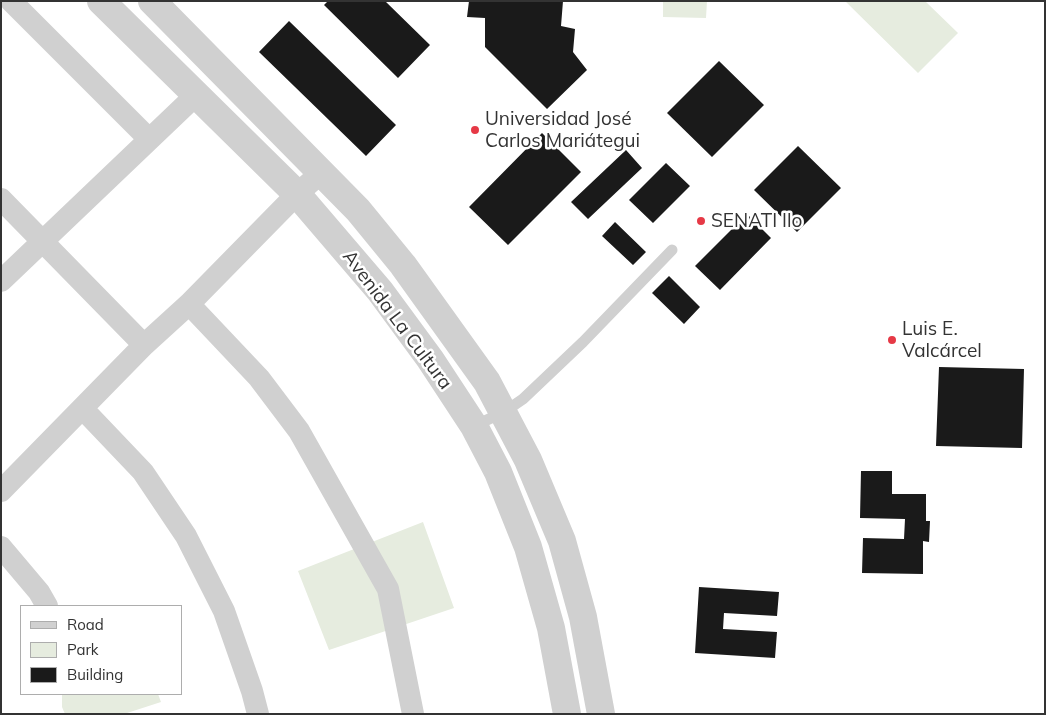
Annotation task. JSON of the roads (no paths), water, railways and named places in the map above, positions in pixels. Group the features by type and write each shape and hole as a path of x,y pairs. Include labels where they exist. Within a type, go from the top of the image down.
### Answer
{"street":[{"path":"11,1 149,139"},
{"name":"Avenida La Cultura","path":"101,1 297,194 380,291 430,359 474,426 498,472 528,548 551,628 567,714"},
{"name":"Avenida La Cultura","path":"152,1 358,210 404,265 487,382 528,460 562,541 583,617 601,714"},
{"path":"1,281 196,94"},
{"path":"1,491 83,410 144,345 190,304 297,194 322,172"},
{"path":"1,199 144,345"},
{"path":"190,304 258,378 294,424 388,589 413,714"},
{"path":"83,410 143,472 186,536 224,611 252,691 258,714"},
{"path":"1,547 39,592 46,605"}],"lane":[{"path":"474,426 504,412 522,399 583,342 672,250"}],"place":[{"name":"Universidad José Carlos Mariátegui","path":"475,130"},
{"name":"SENATI Ilo","path":"701,221"},
{"name":"Luis E. Valcárcel","path":"892,340"}]}
